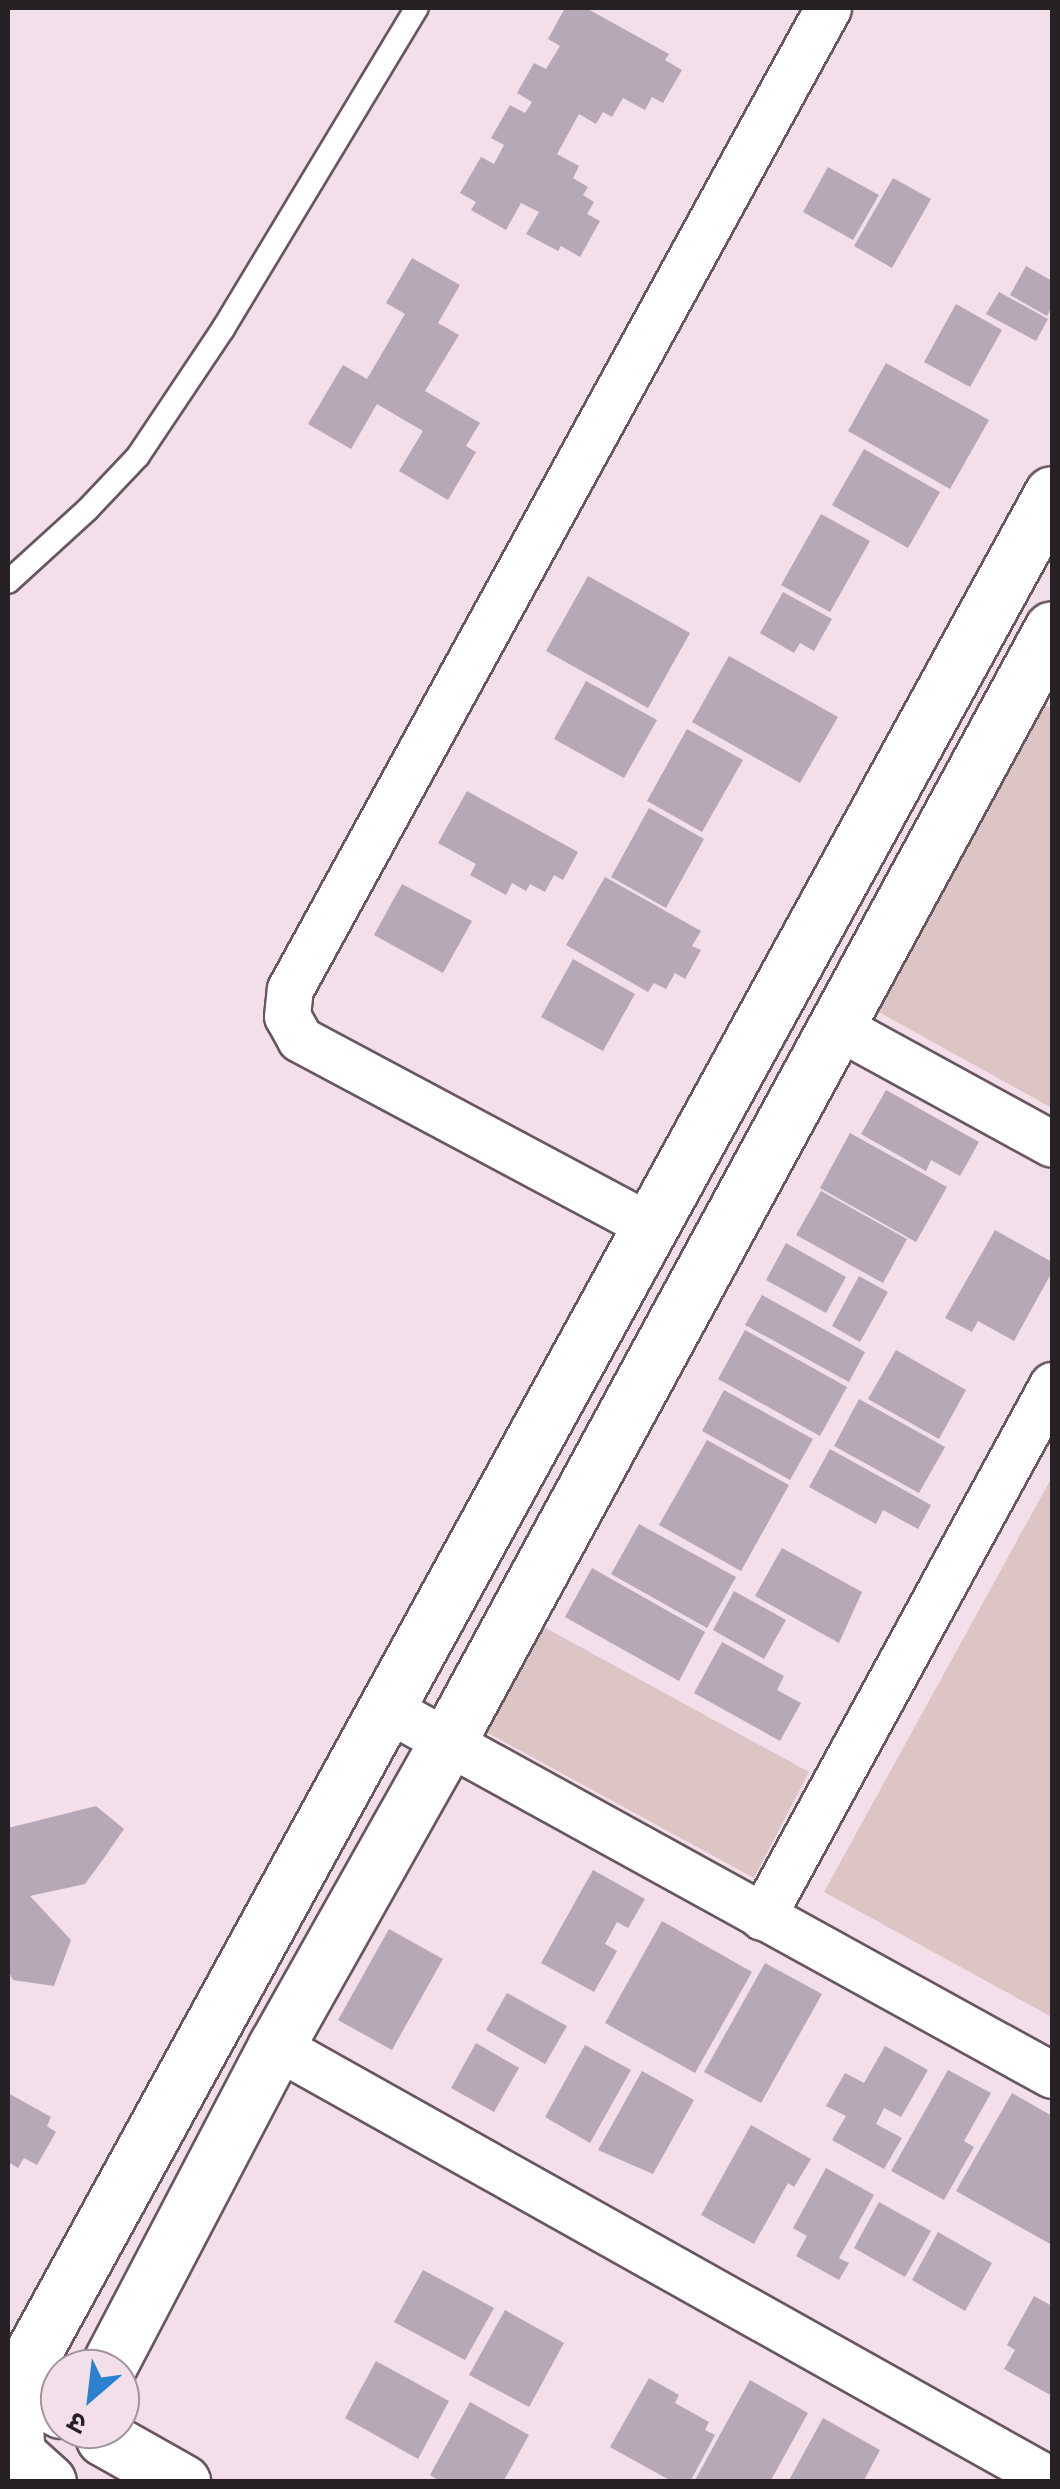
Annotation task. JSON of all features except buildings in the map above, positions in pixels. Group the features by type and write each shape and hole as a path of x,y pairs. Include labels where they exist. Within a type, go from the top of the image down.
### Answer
{"street":[{"path":"650,1226 300,1039 287,1016 290,988 828,8"},
{"path":"48,2482 17,2454 10,2390 1052,494"},
{"path":"117,2349 276,2046 448,1740 836,1025 1046,655 975,632"},
{"path":"836,1025 1052,1144"},
{"path":"762,1917 1052,1385"},
{"path":"386,1708 1052,2075"},
{"path":"276,2046 1052,2481"},
{"path":"10,2390 40,2405"},
{"path":"125,2449 182,2482"}],"lane":[{"path":"8,582 87,510 148,442 222,330 417,8"}],"shaded area":[{"path":"1044,704 1052,709 1052,1108 875,1010"},
{"path":"1052,1477 1052,2012 1050,2016 824,1892"},
{"path":"544,1627 809,1772 754,1878 486,1732"}]}
